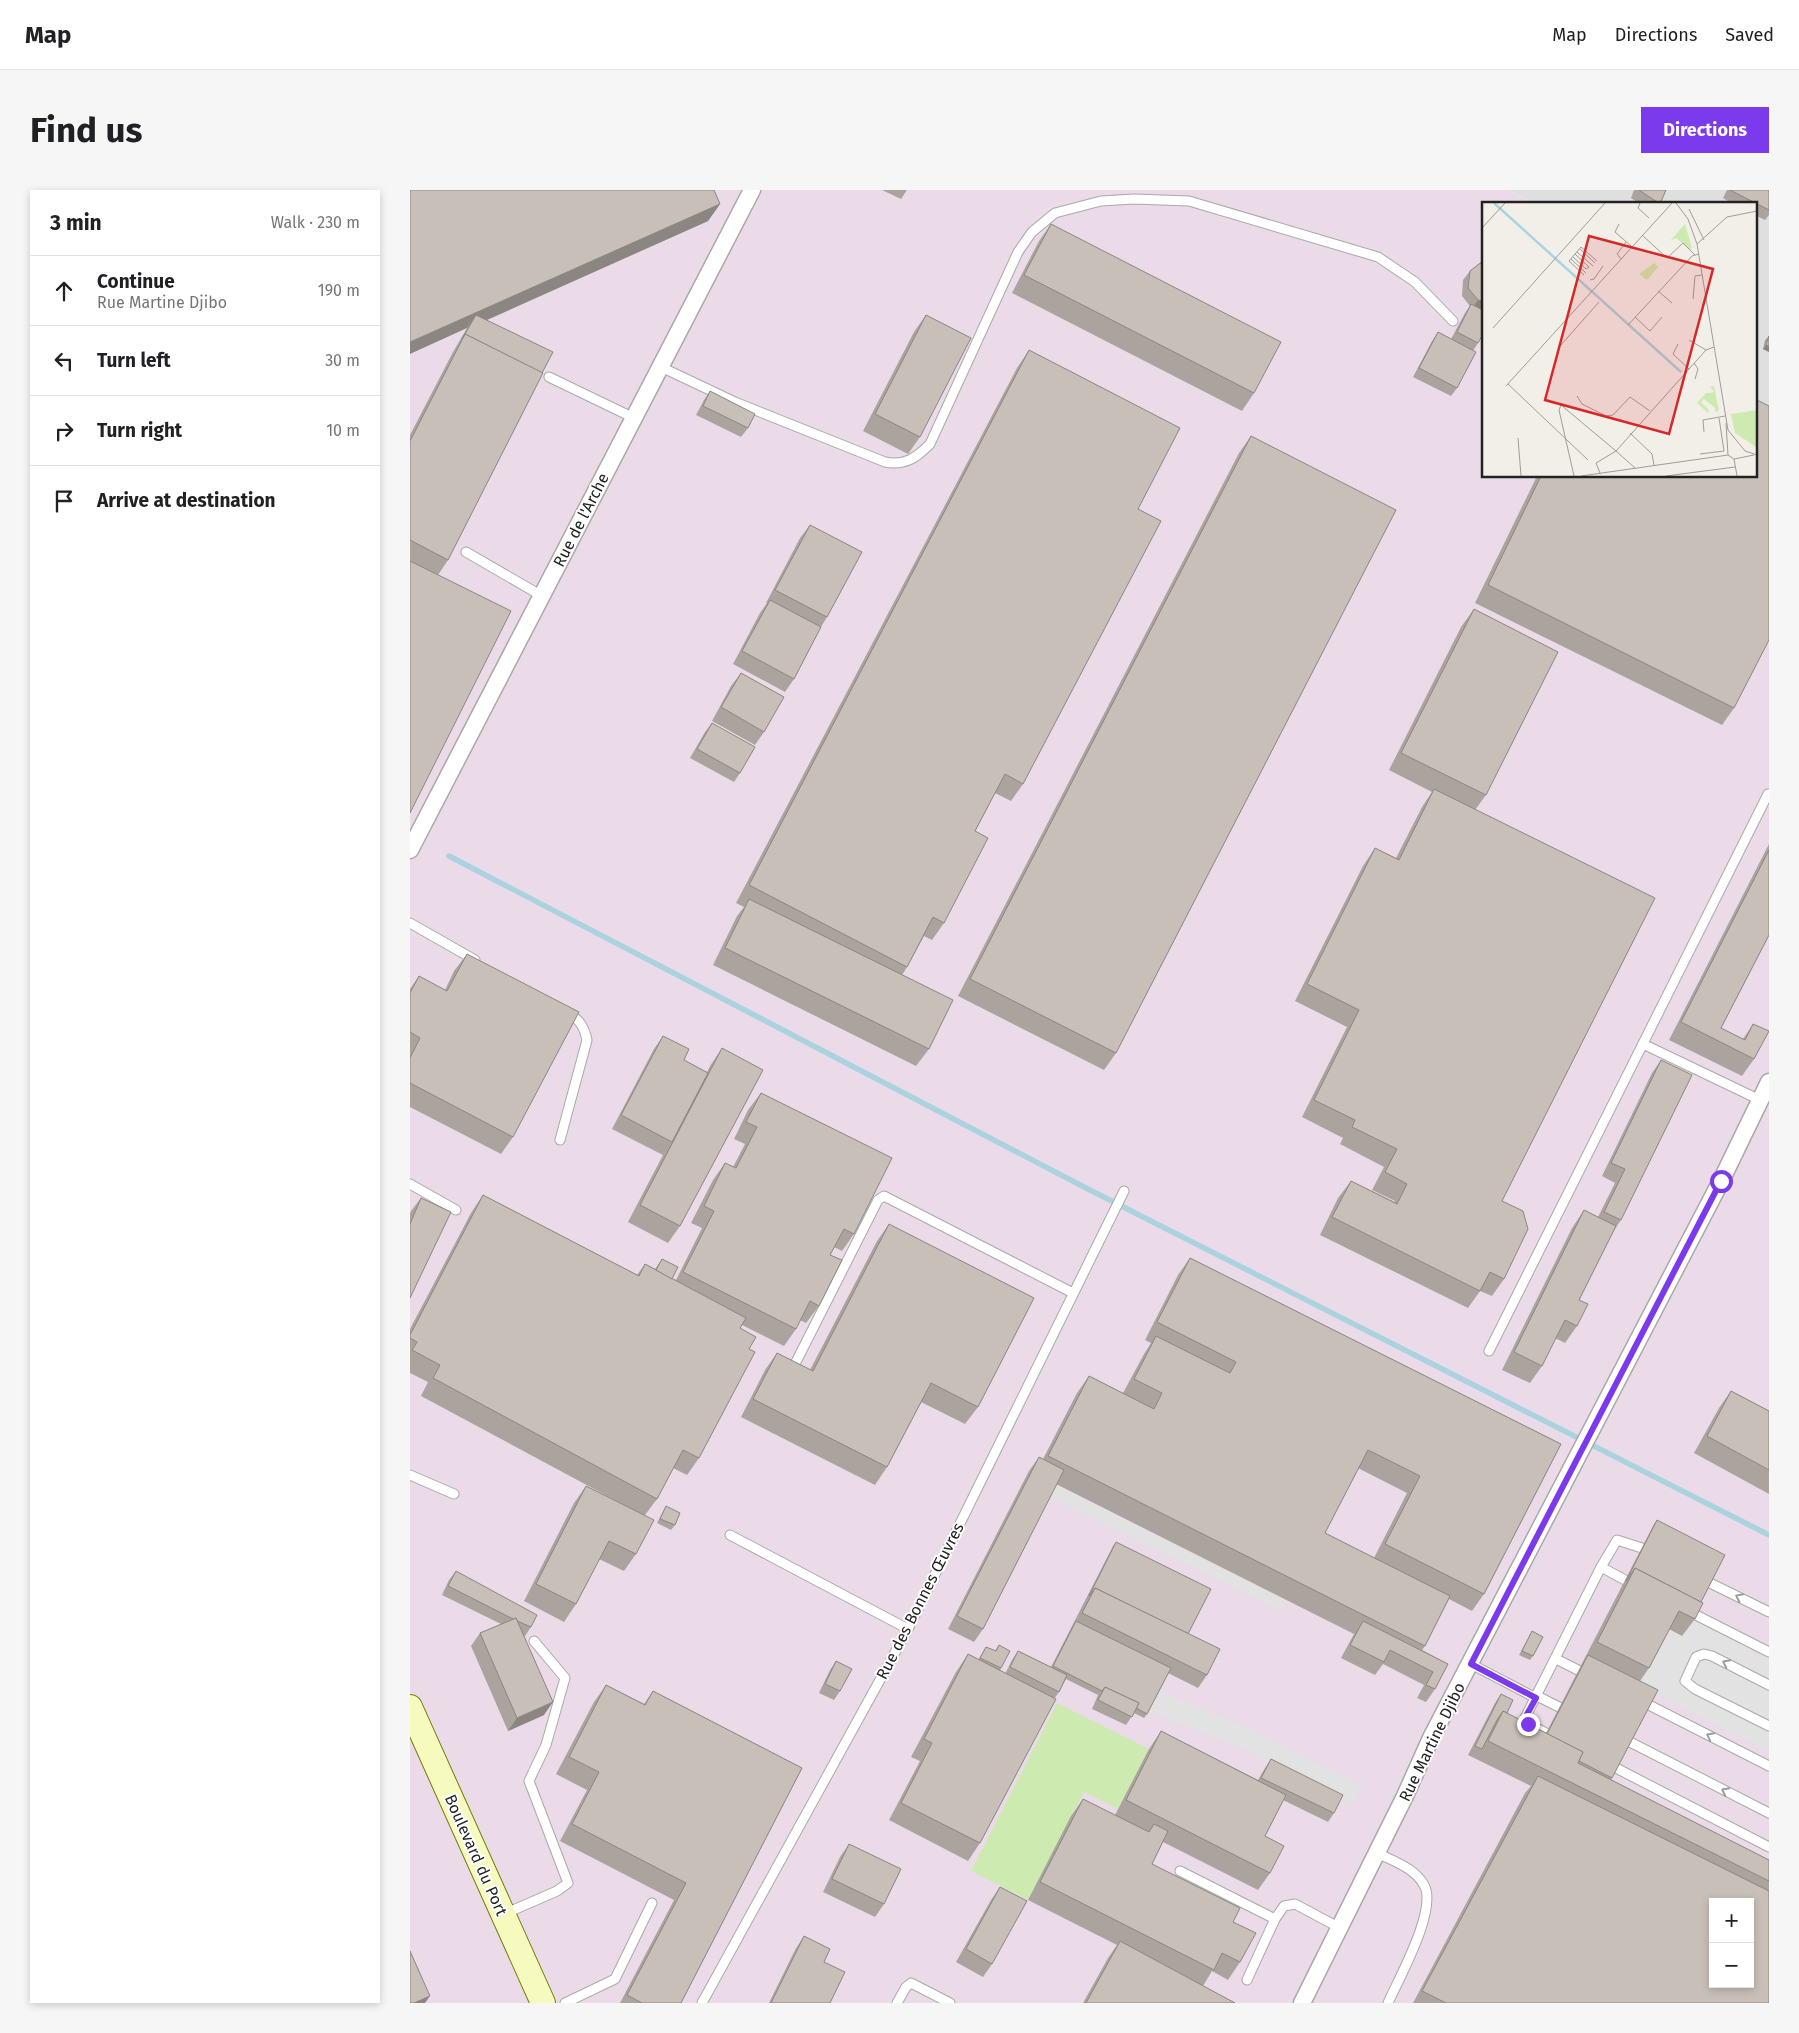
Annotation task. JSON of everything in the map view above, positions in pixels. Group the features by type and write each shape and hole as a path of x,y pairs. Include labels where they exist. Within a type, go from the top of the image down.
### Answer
{"main road":[{"name":"Boulevard du Port","path":"410,1707 542,2003"}],"street":[{"name":"Rue de l'Arche","path":"410,850 752,190"},
{"name":"Rue Martine Djibo","path":"1302,2003 1377,1853 1431,1738 1721,1181 1769,1082"}],"lane":[{"path":"661,367 735,402 885,462 906,462 917,457 930,444 1018,252 1032,232 1055,213 1101,201 1134,199 1189,201 1378,257 1415,282 1453,321"},
{"path":"549,377 634,418"},
{"path":"466,552 542,596"},
{"path":"1489,1351 1768,794"},
{"path":"410,923 485,966"},
{"path":"560,1008 577,1018 584,1028 588,1040 560,1140"},
{"path":"1643,1044 1760,1100"},
{"path":"410,1184 456,1210"},
{"name":"Rue des Bonnes Œuvres","path":"702,2003 908,1629 1124,1191"},
{"path":"795,1364 878,1200 882,1197 887,1196 1074,1293"},
{"path":"410,1475 454,1494"},
{"path":"730,1535 908,1629"},
{"path":"1546,1733 1525,1721 1601,1567 1618,1540 1642,1548"},
{"path":"1601,1567 1625,1580"},
{"path":"1710,1583 1769,1612"},
{"path":"1694,1614 1769,1652"},
{"path":"503,1914 557,1891 568,1883 529,1781 546,1745 564,1678 534,1640"},
{"path":"1769,1685 1712,1656 1704,1654 1696,1657 1686,1681 1695,1689 1769,1726"},
{"path":"1556,1659 1578,1670"},
{"path":"1471,1664 1559,1708"},
{"path":"1649,1706 1769,1766"},
{"path":"1630,1742 1769,1813"},
{"path":"1616,1768 1769,1846"},
{"path":"1377,1853 1410,1869 1424,1884 1429,1897 1424,1919 1388,2003"},
{"path":"1180,1871 1275,1919"},
{"path":"565,2003 615,1979 652,1903"},
{"path":"1247,1980 1275,1919 1284,1906 1289,1903 1295,1904 1340,1928"},
{"path":"897,2003 906,1987 911,1984 950,2003"}],"shaded area":[{"path":"410,190 1508,190 1532,202 1482,202 1482,478 1756,478 1769,423 1769,2003 410,2003"},
{"path":"1508,190 1769,190 1769,423 1756,416 1756,202 1532,202"},
{"path":"1054,1483 1287,1600 1281,1611 1048,1496"},
{"path":"1691,1620 1769,1660 1769,1752 1637,1685 1667,1628"},
{"path":"1158,1691 1252,1730 1362,1786 1352,1806 1244,1749 1148,1711"}],"green space":[{"path":"1057,1703 1149,1749 1118,1809 1084,1792 1028,1900 971,1871"}],"building":[{"path":"410,190 714,190 720,204 410,342"},
{"path":"1639,190 1666,190 1661,202 1657,202"},
{"path":"1730,190 1769,190 1769,210"},
{"path":"1051,224 1281,342 1254,393 1024,275"},
{"path":"1482,262 1482,301 1478,300 1468,288 1470,271"},
{"path":"1471,304 1482,310 1482,336 1478,343 1457,332"},
{"path":"476,315 553,352 542,373 465,334 462,339"},
{"path":"926,315 971,338 920,437 875,414"},
{"path":"1438,332 1476,352 1457,388 1419,368"},
{"path":"465,334 543,373 448,560 410,540 410,441"},
{"path":"1029,350 1180,428 1138,509 1161,521 1023,784 1005,774 975,831 988,838 944,923 933,917 907,967 749,885"},
{"path":"710,391 755,414 748,428 703,406"},
{"path":"1756,400 1769,406 1769,640 1734,708 1488,585 1540,478 1756,478"},
{"path":"1251,436 1396,510 1116,1053 970,979"},
{"path":"810,525 862,552 827,617 775,590"},
{"path":"410,561 511,611 410,813"},
{"path":"770,600 821,627 794,679 742,651"},
{"path":"1474,609 1558,652 1486,795 1401,753"},
{"path":"741,673 784,697 764,732 721,707"},
{"path":"712,723 755,747 740,773 697,749"},
{"path":"1434,789 1655,898 1502,1201 1523,1211 1528,1229 1504,1279 1490,1272 1480,1291 1332,1217 1351,1181 1397,1204 1407,1184 1385,1172 1397,1149 1352,1127 1355,1120 1314,1100 1359,1010 1307,984 1375,848 1399,860"},
{"path":"1769,850 1769,935 1721,1028 1745,1040 1753,1024 1769,1031 1754,1059 1681,1022"},
{"path":"749,899 953,1000 929,1049 725,948"},
{"path":"467,954 579,1012 513,1137 410,1083 410,1058 420,1038 410,1032 410,993 419,976 447,991"},
{"path":"663,1036 689,1049 684,1060 708,1073 672,1142 621,1115"},
{"path":"722,1048 763,1070 680,1226 640,1205"},
{"path":"1661,1060 1692,1075 1621,1220 1604,1212 1625,1169 1611,1163"},
{"path":"761,1093 892,1158 854,1234 844,1229 830,1255 842,1260 819,1306 810,1301 796,1329 683,1272 714,1211 704,1206 725,1163 736,1168 757,1127 746,1122"},
{"path":"483,1195 639,1276 645,1264 746,1318 740,1328 756,1337 749,1349 755,1352 699,1458 683,1450 657,1499 433,1378 440,1365 412,1350 417,1342 410,1338 410,1335"},
{"path":"421,1198 451,1212 410,1298 410,1224"},
{"path":"1584,1210 1616,1226 1579,1300 1588,1304 1577,1326 1565,1320 1542,1366 1514,1352"},
{"path":"889,1224 1034,1298 978,1407 931,1383 887,1467 753,1399 777,1353 813,1371"},
{"path":"1190,1258 1561,1444 1484,1594 1385,1544 1420,1476 1368,1450 1325,1533 1450,1596 1425,1646 1048,1456 1089,1376 1154,1409 1162,1393 1134,1379 1156,1336 1230,1373 1236,1362 1157,1322"},
{"path":"662,1259 678,1267 672,1279 656,1270"},
{"path":"1731,1391 1769,1411 1769,1470 1707,1436"},
{"path":"1039,1457 1064,1470 983,1629 957,1616"},
{"path":"586,1486 654,1520 636,1554 609,1541 576,1604 536,1584"},
{"path":"666,1506 680,1513 675,1525 660,1519"},
{"path":"1657,1520 1725,1555 1701,1602 1635,1568 1626,1581"},
{"path":"1116,1542 1211,1589 1188,1634 1095,1588 1089,1596"},
{"path":"1635,1568 1703,1603 1695,1619 1679,1611 1649,1668 1597,1642"},
{"path":"456,1571 537,1615 531,1627 448,1586"},
{"path":"1095,1588 1220,1649 1207,1675 1082,1613"},
{"path":"516,1618 553,1702 517,1718 480,1633"},
{"path":"1076,1621 1171,1668 1147,1714 1136,1708 1139,1703 1105,1687 1102,1691 1053,1666"},
{"path":"1363,1621 1448,1664 1435,1689 1426,1685 1433,1672 1390,1650 1384,1662 1350,1645"},
{"path":"1532,1631 1543,1637 1533,1656 1522,1651"},
{"path":"999,1645 1010,1651 1001,1668 980,1658 986,1647 996,1651"},
{"path":"1018,1651 1067,1675 1059,1692 1010,1667"},
{"path":"968,1654 1056,1699 980,1843 901,1803 932,1743 924,1739"},
{"path":"1588,1655 1658,1690 1612,1778 1579,1761 1583,1752 1547,1734"},
{"path":"836,1661 852,1669 840,1691 825,1684"},
{"path":"606,1685 645,1705 653,1691 802,1768 681,2003 642,2003 627,1995 686,1883 572,1824 599,1772 569,1757"},
{"path":"1105,1687 1139,1703 1132,1717 1098,1700"},
{"path":"1501,1694 1513,1700 1507,1713 1503,1711 1497,1720 1482,1749 1475,1746"},
{"path":"1503,1711 1583,1752 1578,1763 1769,1860 1769,1881 1488,1741"},
{"path":"1161,1731 1286,1795 1265,1836 1284,1846 1270,1873 1126,1800"},
{"path":"1271,1759 1343,1795 1334,1813 1261,1778"},
{"path":"1538,1776 1769,1891 1769,2003 1446,2003 1422,1991"},
{"path":"1083,1799 1149,1832 1154,1824 1168,1831 1152,1864 1240,1908 1233,1922 1256,1933 1240,1962 1222,1953 1214,1970 1040,1882"},
{"path":"849,1844 901,1869 884,1904 832,1879"},
{"path":"1000,1887 1027,1901 992,1964 966,1949"},
{"path":"804,1936 830,1949 824,1962 845,1972 830,2003 771,2003"},
{"path":"1120,1941 1235,2003 1086,2003"},
{"path":"410,1951 430,1996 414,2003 410,2003"}],"waterway":[{"path":"449,856 1086,1188 1769,1535"}],"route":[{"path":"1528,1724 1525,1718 1536,1698 1471,1664 1721,1181"}]}
